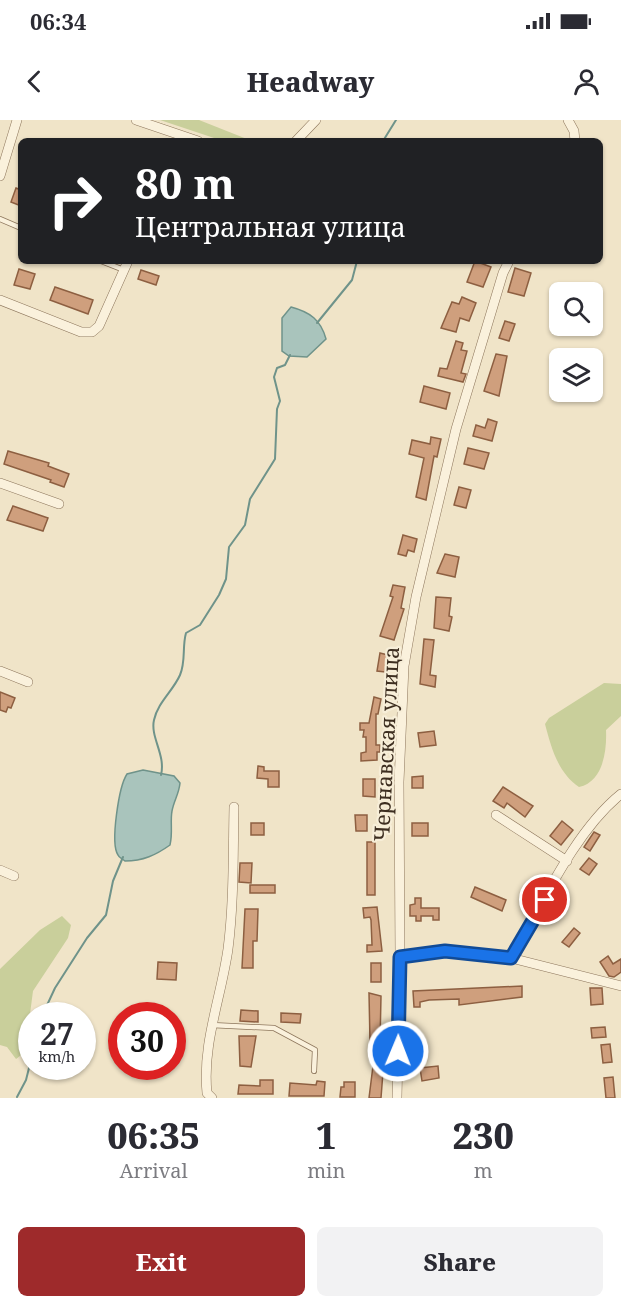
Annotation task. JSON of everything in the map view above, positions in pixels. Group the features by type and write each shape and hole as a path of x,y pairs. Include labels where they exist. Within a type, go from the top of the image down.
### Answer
{"street":[{"path":"0,177 17,120"},
{"path":"136,120 186,138"},
{"path":"299,138 315,120"},
{"path":"568,120 575,138"},
{"name":"Чернавская улица","path":"397,1098 400,957 399,782 404,666 416,597 456,429 508,264"},
{"path":"0,300 81,332 92,332 99,326 126,266"},
{"path":"0,483 59,504"},
{"path":"0,671 28,682"},
{"path":"511,958 567,861 603,808 621,794"},
{"path":"212,1098 207,1093 204,1068 229,939 234,807"},
{"path":"496,814 567,861"},
{"path":"0,870 14,876"},
{"path":"400,957 445,951 511,958 621,986"}],"lane":[{"path":"0,219 18,227"},
{"path":"212,1025 274,1028 315,1050 314,1071"}],"green space":[{"path":"160,120 199,120 244,138 214,138"},
{"path":"604,683 621,684 621,716 606,730 606,747 598,772 587,784 579,787 561,767 545,724 549,718"},
{"path":"62,916 71,925 68,938 33,991 32,1002 18,1002 18,1057 16,1059 7,1047 0,1045 0,969 40,930"}],"water":[{"path":"291,307 304,311 314,318 326,339 307,357 289,356 282,351 282,318"},
{"path":"143,770 174,776 180,783 172,811 170,845 149,857 125,861 116,849 115,827 119,802 127,774"}],"building":[{"path":"16,188 18,189 18,205 11,202"},
{"path":"474,264 491,267 483,287 467,282"},
{"path":"515,268 531,273 524,296 508,292"},
{"path":"19,269 35,274 30,289 14,285"},
{"path":"141,270 159,276 156,285 138,279"},
{"path":"55,287 93,300 88,314 50,300"},
{"path":"462,297 476,303 469,321 460,318 456,332 441,328 452,302 459,304"},
{"path":"505,321 515,324 509,341 499,338"},
{"path":"456,341 463,343 461,350 467,351 461,373 466,374 463,382 438,376 440,368 447,369"},
{"path":"496,354 507,356 499,396 484,391"},
{"path":"424,386 450,393 446,409 420,402"},
{"path":"488,419 497,422 492,441 473,436 476,425 485,428"},
{"path":"431,437 441,439 437,457 434,456 426,500 416,497 424,458 409,454 412,440 430,444"},
{"path":"468,448 489,453 484,469 464,464"},
{"path":"8,451 49,463 48,466 69,474 64,487 50,482 51,480 4,464"},
{"path":"459,487 471,490 466,508 454,505"},
{"path":"13,506 48,518 43,531 7,520"},
{"path":"403,535 417,539 414,552 408,550 406,556 398,554"},
{"path":"445,554 459,557 455,577 437,573"},
{"path":"393,585 405,587 401,608 404,609 394,640 380,636 393,597 390,596"},
{"path":"436,597 451,598 449,616 452,617 449,631 434,628"},
{"path":"424,639 434,640 430,675 436,676 435,687 420,684"},
{"path":"380,653 388,655 385,672 377,671"},
{"path":"0,692 15,698 11,708 8,707 6,712 0,710"},
{"path":"374,697 381,699 378,714 376,714 376,745 380,745 380,752 377,752 377,760 361,761 361,753 366,752 366,737 363,737 364,730 360,730 360,723 369,723"},
{"path":"434,731 436,745 420,747 418,733"},
{"path":"258,766 264,767 264,771 279,771 279,787 268,787 268,779 257,778"},
{"path":"423,776 423,788 412,788 412,777"},
{"path":"363,779 375,779 375,797 363,796"},
{"path":"503,787 533,806 525,817 507,803 504,808 493,801"},
{"path":"355,815 367,815 367,831 356,831"},
{"path":"562,821 573,830 561,845 550,836"},
{"path":"251,823 264,823 264,835 251,835"},
{"path":"412,823 428,823 428,836 412,836"},
{"path":"594,832 600,835 590,851 584,847"},
{"path":"367,842 375,842 375,895 367,895"},
{"path":"589,858 597,864 589,875 580,869"},
{"path":"240,863 252,863 251,883 239,882"},
{"path":"250,885 275,885 275,893 250,893"},
{"path":"475,887 506,900 502,911 471,897"},
{"path":"415,898 421,898 421,908 439,908 439,920 433,920 433,916 421,916 421,921 416,921 416,916 410,916 410,905 415,904"},
{"path":"377,907 382,951 367,952 367,945 372,945 371,920 370,917 364,918 363,908"},
{"path":"245,909 258,909 257,941 253,941 253,968 242,968"},
{"path":"574,928 580,933 569,947 562,942"},
{"path":"608,956 613,964 621,959 621,972 614,977 609,976 600,962"},
{"path":"158,962 177,963 176,980 157,979"},
{"path":"371,963 381,963 381,982 371,982"},
{"path":"522,986 522,997 459,1005 459,999 429,1000 420,1002 420,1007 414,1007 413,991"},
{"path":"590,988 602,988 603,1004 591,1005"},
{"path":"369,993 381,996 380,1043 370,1042"},
{"path":"241,1010 258,1011 258,1022 240,1021"},
{"path":"281,1013 301,1014 300,1023 281,1022"},
{"path":"605,1027 606,1037 592,1038 591,1028"},
{"path":"239,1036 256,1036 251,1067 240,1066"},
{"path":"610,1044 612,1062 603,1063 601,1045"},
{"path":"374,1058 384,1059 381,1098 369,1098"},
{"path":"438,1066 439,1078 422,1081 420,1068"},
{"path":"613,1077 615,1098 606,1098 604,1078"},
{"path":"260,1080 273,1080 273,1094 238,1094 239,1085 260,1086"},
{"path":"317,1081 325,1082 324,1096 289,1096 290,1083 316,1085"},
{"path":"344,1082 355,1082 355,1097 340,1097"}],"waterway":[{"path":"385,138 396,120"},
{"path":"317,323 352,280 356,264"},
{"path":"161,775 161,760 154,733 154,720 162,702 180,675 186,633 200,625 219,595 226,579 229,547 245,525 250,499 275,459 277,409 280,401 274,377 277,368 285,365 290,355"},
{"path":"48,1002 87,938 106,915 113,881 123,857"},
{"path":"17,1097 26,1080"}],"route":[{"path":"398,1051 400,957 445,951 511,958 545,900"}]}
